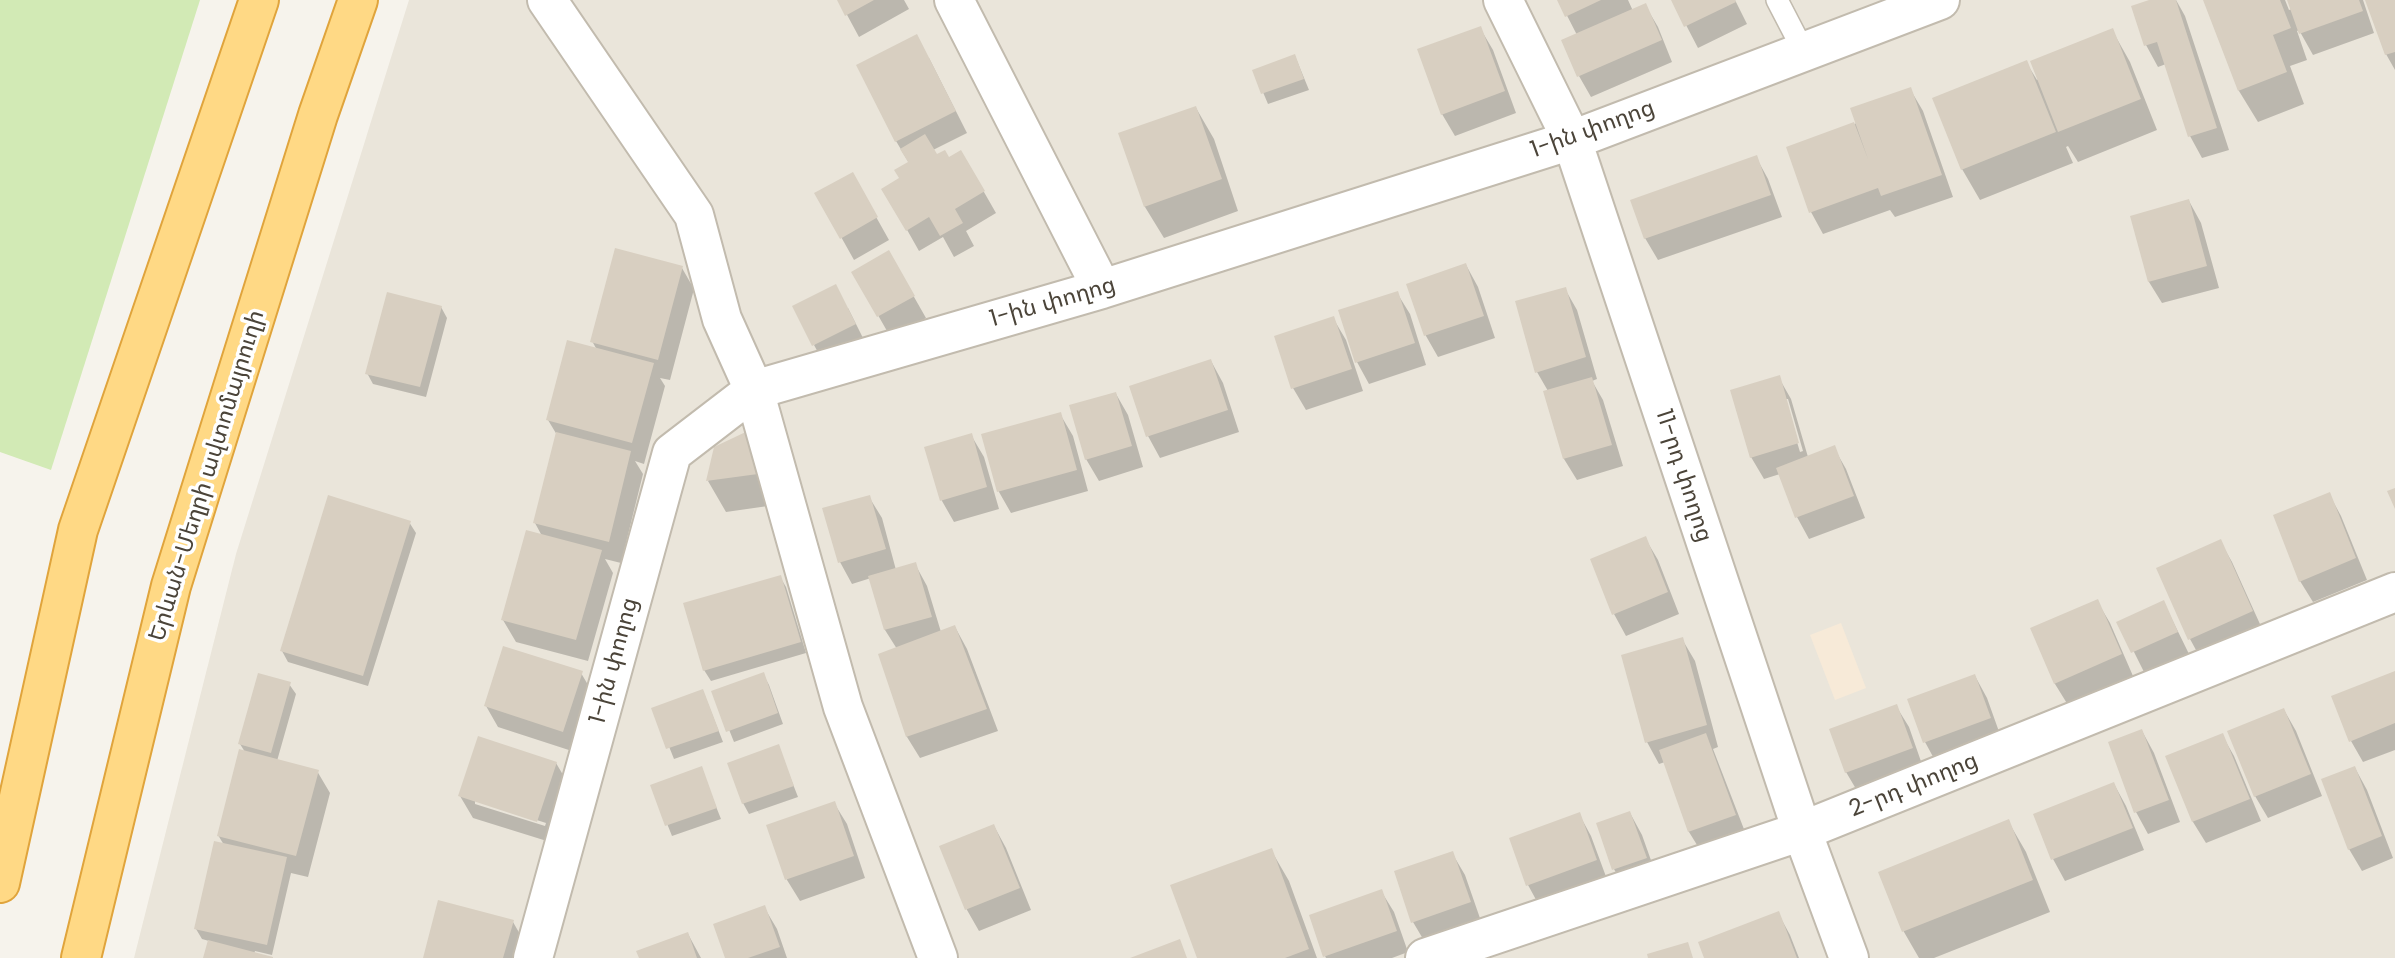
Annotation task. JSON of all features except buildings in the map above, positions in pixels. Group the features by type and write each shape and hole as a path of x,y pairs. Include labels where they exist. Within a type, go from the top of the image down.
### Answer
{"highway":[{"path":"0,883 78,530 259,0"},
{"name":"Երևան-Մեղրի ավտոմայրուղի","path":"81,958 171,586 318,115 358,0"}],"street":[{"path":"547,0 694,215 722,319 754,390 843,708 938,958"},
{"path":"954,0 1102,289"},
{"name":"11-րդ փողոց","path":"1503,0 1572,140 1802,831 1849,958"},
{"name":"1-ին փողոց","path":"533,958 673,453 754,390 1102,289 1572,140 1940,0"},
{"name":"2-րդ փողոց","path":"1425,958 1802,831 2395,592"}],"lane":[{"path":"1777,0 1804,52"}],"shaded area":[{"path":"409,0 2395,0 2395,958 134,958 236,554"},
{"path":"1841,623 1866,688 1835,700 1810,635"}],"green space":[{"path":"0,0 200,0 51,470 0,452"}]}
